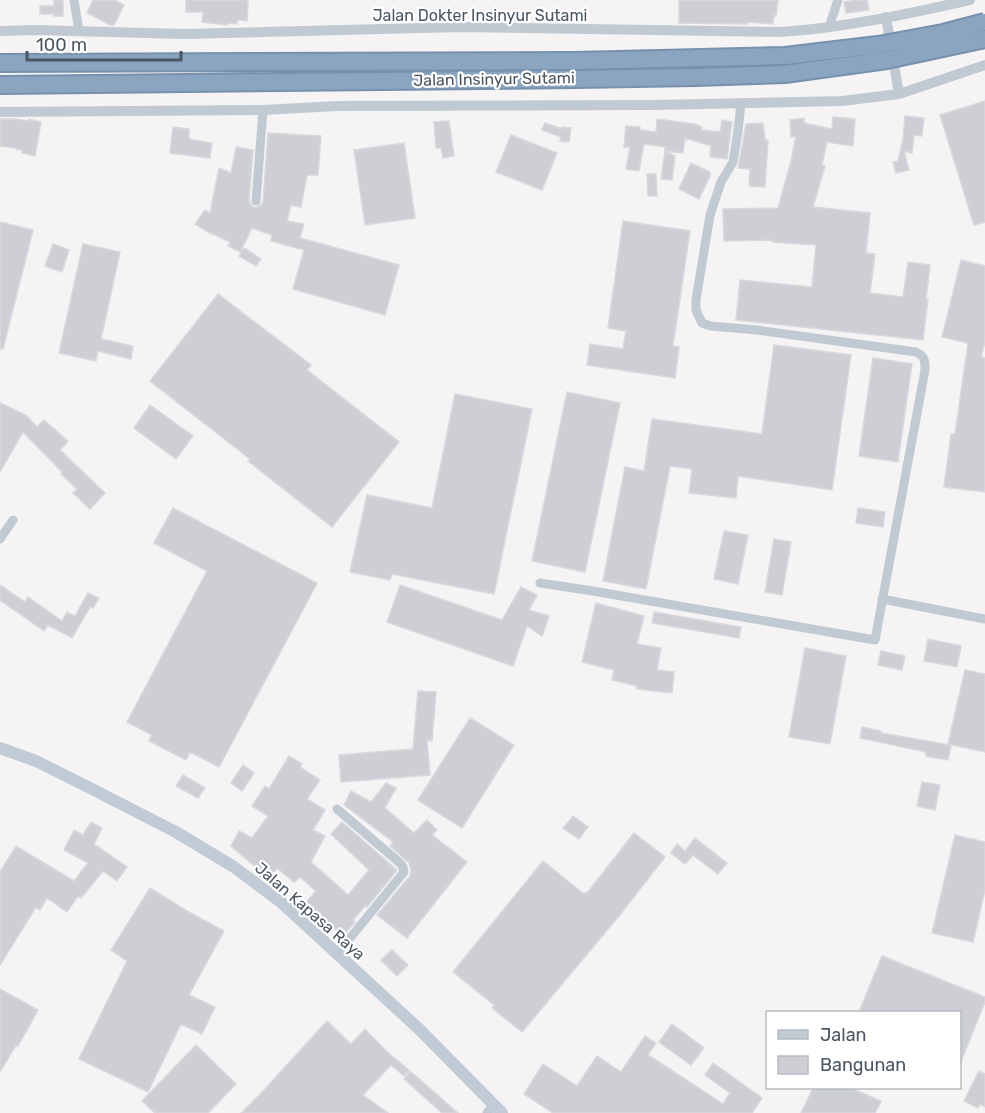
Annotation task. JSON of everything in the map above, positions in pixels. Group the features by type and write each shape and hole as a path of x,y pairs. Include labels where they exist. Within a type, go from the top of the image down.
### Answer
{"highway":[{"name":"Jalan Insinyur Sutami","path":"0,63 575,61 785,56 878,45 943,33 985,22"},
{"name":"Jalan Insinyur Sutami","path":"0,85 576,79 785,74 887,60 985,39"}],"main road":[{"name":"Jalan Kapasa Raya","path":"0,748 57,771 176,832 234,867 282,903 419,1029 494,1110"}],"street":[{"path":"74,0 79,31"},
{"path":"829,27 838,0"},
{"name":"Jalan Dokter Insinyur Sutami","path":"0,31 185,34 460,27 800,31 970,0"},
{"path":"886,17 899,94"},
{"path":"0,112 842,101 899,94 985,65"},
{"path":"540,584 605,593 875,640 925,370 924,358 916,352 702,323 696,310 696,300 710,214 721,182 733,162 741,103"},
{"path":"256,201 263,110"},
{"path":"0,539 13,520"},
{"path":"882,599 985,619"},
{"path":"337,809 400,863 404,872 337,954"}],"building":[{"path":"54,0 63,0 63,16 40,14 40,6 54,6"},
{"path":"93,0 115,0 124,5 114,25 87,13"},
{"path":"186,0 248,0 247,21 238,20 237,24 228,23 227,25 202,22 203,12 186,12"},
{"path":"679,0 778,0 773,24 748,22 748,24 679,23"},
{"path":"867,0 869,10 846,13 844,2"},
{"path":"985,101 985,222 974,225 940,115"},
{"path":"905,116 924,118 922,136 914,135 912,153 904,151 909,170 896,173 893,162 898,161"},
{"path":"833,117 855,119 853,146 827,142 822,165 825,166 813,207 870,213 866,253 875,254 870,293 903,297 908,262 930,265 923,340 736,320 740,280 812,287 816,245 772,242 772,240 724,241 723,209 778,208 796,136 791,137 790,120 804,118 804,123 832,129"},
{"path":"0,119 28,121 29,119 41,122 35,156 22,153 22,150 16,148 0,146"},
{"path":"657,119 694,124 702,127 701,130 720,132 722,120 732,122 727,159 710,157 711,146 685,138 683,153 665,151 665,147 644,144 639,171 626,169 630,147 624,147 626,126 656,132"},
{"path":"449,121 454,156 443,158 441,148 436,148 434,122"},
{"path":"545,123 562,129 562,127 571,128 569,142 560,141 561,137 542,130"},
{"path":"763,123 765,140 768,140 765,187 749,186 750,169 738,168 746,124"},
{"path":"173,127 189,129 189,139 212,143 210,158 170,153"},
{"path":"268,133 321,136 318,175 307,175 301,207 291,205 287,221 304,224 300,238 399,265 385,315 293,289 304,250 271,241 272,235 252,228 240,252 228,246 230,242 195,224 205,210 210,213 219,168 231,173 236,147 253,150 249,201 255,208 261,205"},
{"path":"511,135 557,153 542,190 496,172"},
{"path":"404,143 415,218 365,225 354,150"},
{"path":"665,151 675,156 672,180 661,179"},
{"path":"691,163 710,172 699,199 679,189"},
{"path":"647,174 656,174 657,196 648,196"},
{"path":"623,221 690,231 673,346 679,347 675,378 587,365 590,344 623,349 626,331 608,328"},
{"path":"0,222 33,230 3,349 0,349"},
{"path":"53,244 69,250 62,272 45,266"},
{"path":"83,244 120,252 101,339 133,346 131,359 98,351 96,361 59,353"},
{"path":"244,248 261,259 256,266 239,256"},
{"path":"961,260 985,266 985,342 981,357 985,358 985,492 944,487 951,434 955,434 968,343 942,337"},
{"path":"218,294 311,365 307,370 399,442 332,527 150,381"},
{"path":"774,345 851,355 832,490 738,476 736,498 689,493 692,469 670,466 646,589 603,581 625,467 644,471 652,419 762,434"},
{"path":"873,358 912,364 898,462 859,456"},
{"path":"567,392 620,403 585,572 532,561"},
{"path":"455,394 532,409 494,594 392,574 390,580 350,572 367,495 432,508"},
{"path":"0,403 26,415 37,427 44,420 68,441 60,450 105,493 90,509 73,493 77,489 23,432 0,472"},
{"path":"150,405 193,436 176,459 134,428"},
{"path":"173,508 317,583 219,767 190,752 186,760 149,741 152,735 127,722 207,571 154,543"},
{"path":"858,508 885,512 883,527 856,523"},
{"path":"724,531 748,535 738,584 714,579"},
{"path":"774,539 791,542 782,595 765,592"},
{"path":"0,585 25,602 28,597 62,621 67,612 75,616 88,593 99,598 93,608 90,607 72,638 48,625 44,631 0,600"},
{"path":"400,585 502,620 521,587 537,595 529,610 549,616 542,636 527,626 513,666 387,622"},
{"path":"596,603 644,616 637,644 661,648 657,670 674,672 672,693 637,689 637,686 612,680 614,670 582,662"},
{"path":"654,612 741,627 739,638 652,623"},
{"path":"928,639 961,646 957,667 924,661"},
{"path":"805,648 846,656 830,744 789,737"},
{"path":"881,651 905,656 902,670 878,665"},
{"path":"965,670 985,674 985,752 948,744"},
{"path":"418,691 436,692 432,741 427,740 430,775 341,782 339,755 413,749"},
{"path":"470,718 514,745 462,828 418,800"},
{"path":"862,727 881,731 881,733 951,745 948,760 926,756 926,752 860,738"},
{"path":"289,756 302,764 300,767 320,780 307,799 325,810 313,830 325,836 311,862 348,895 369,870 331,834 342,822 397,870 367,907 365,906 353,920 355,922 343,936 324,919 318,925 300,909 316,891 300,877 294,882 277,868 267,882 254,872 257,868 231,846 239,831 252,838 268,816 252,806 265,786 269,789"},
{"path":"243,765 254,773 242,791 231,783"},
{"path":"183,775 205,788 198,798 176,786"},
{"path":"922,782 940,785 935,810 917,806"},
{"path":"386,783 396,788 385,808 414,833 427,820 437,830 432,835 467,862 407,938 377,915 410,876 409,863 390,846 393,842 344,805 351,791 371,802"},
{"path":"573,816 588,827 579,839 563,828"},
{"path":"91,822 102,828 94,844 127,867 117,881 103,871 81,898 78,896 67,912 47,898 40,910 36,907 0,965 0,872 16,846 74,881 88,863 64,850 74,830 83,835"},
{"path":"634,833 665,857 522,1032 492,1008 494,1005 453,972 543,861 584,894"},
{"path":"955,835 985,842 985,890 973,942 932,933"},
{"path":"695,838 727,863 718,874 693,855 685,864 671,853 677,844 685,851"},
{"path":"150,888 224,931 189,995 215,1007 202,1034 181,1024 148,1092 79,1059 127,961 111,950"},
{"path":"392,950 408,965 397,976 381,960"},
{"path":"882,956 985,997 961,1062 961,1011 859,1011"},
{"path":"0,989 38,1010 0,1072"},
{"path":"327,1021 351,1044 365,1029 409,1070 404,1076 391,1065 363,1095 388,1113 241,1113 264,1090"},
{"path":"672,1024 704,1048 691,1065 659,1042"},
{"path":"645,1036 656,1043 648,1055 723,1104 730,1093 705,1075 713,1063 762,1098 752,1113 553,1113 524,1094 543,1064 577,1086 597,1056 621,1072"},
{"path":"196,1045 236,1084 208,1113 155,1113 142,1101"},
{"path":"410,1071 458,1113 442,1113 404,1079"},
{"path":"979,1071 985,1074 985,1107 980,1104 978,1108 964,1101"},
{"path":"813,1089 853,1089 881,1101 875,1113 801,1113"}]}
